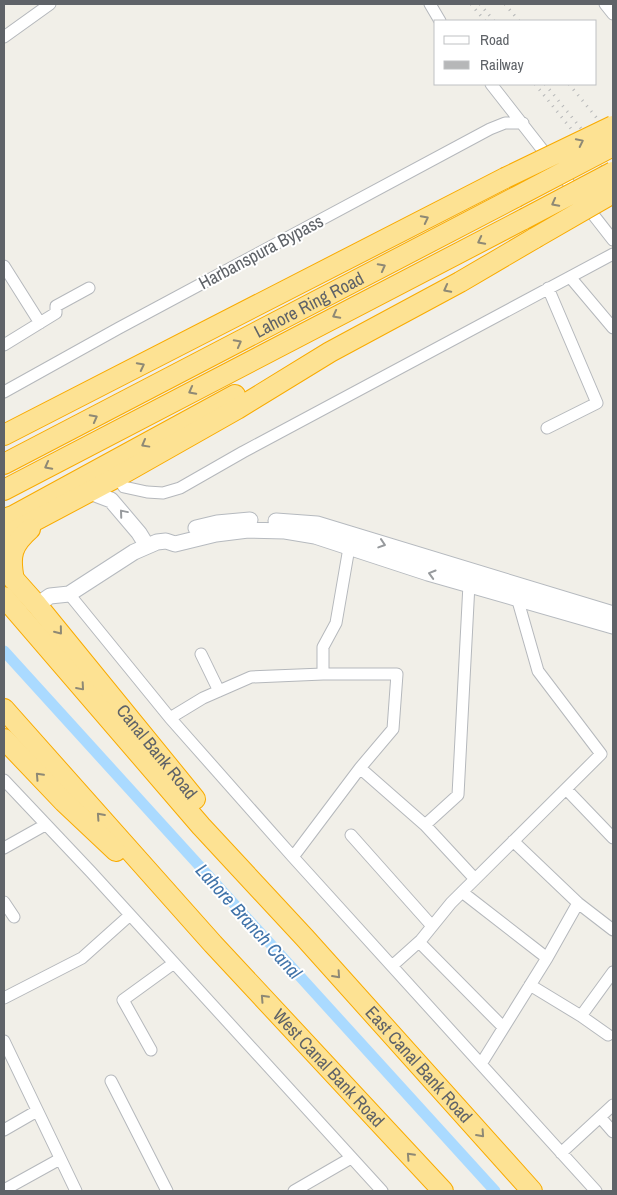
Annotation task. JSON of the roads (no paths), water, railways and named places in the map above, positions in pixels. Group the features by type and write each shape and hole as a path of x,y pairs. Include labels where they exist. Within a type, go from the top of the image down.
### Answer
{"highway":[{"path":"5,435 504,178 613,126"},
{"name":"Lahore Ring Road","path":"4,464 613,146"},
{"name":"Lahore Ring Road","path":"7,488 613,172"},
{"path":"4,537 43,518 117,477 237,409 330,352 460,282 613,193"},
{"path":"4,519 13,516 236,394 330,352"},
{"path":"9,574 14,547 21,537 43,518"},
{"name":"Canal Bank Road","path":"9,574 137,726 304,938"},
{"path":"4,597 195,818 304,938"},
{"path":"4,709 213,944"},
{"path":"4,739 64,802 213,944"},
{"name":"East Canal Bank Road","path":"304,938 532,1191"},
{"name":"West Canal Bank Road","path":"213,944 443,1191"}],"main road":[{"path":"90,492 111,500 139,533 146,546"},
{"path":"37,605 50,596 69,594 134,552 146,546 166,541 173,534 217,524 247,520 284,521 317,524 350,541 514,591 613,626"},
{"path":"514,591 613,614"}],"street":[{"path":"4,37 50,4"},
{"path":"430,4 439,20"},
{"path":"605,4 613,14"},
{"path":"492,85 613,240"},
{"name":"Harbanspura Bypass","path":"4,392 119,328 490,129 505,123 522,123"},
{"path":"117,477 124,487 140,491 162,494 180,488 243,452 613,254"},
{"path":"4,266 40,323"},
{"path":"570,277 613,328"},
{"path":"4,345 56,313 56,306 89,288"},
{"path":"547,428 597,403 548,288"},
{"path":"323,674 323,647 336,622 350,541"},
{"path":"425,825 458,795 468,577"},
{"path":"392,966 419,942 451,903 601,754 538,671 514,591"},
{"path":"69,594 170,718 293,857 596,1191"},
{"path":"201,654 219,691"},
{"path":"170,718 203,698 251,677 323,674 397,674 393,728 360,768 293,857"},
{"path":"360,768 425,825 475,879"},
{"path":"4,780 382,1191"},
{"path":"566,789 613,838"},
{"path":"4,848 45,825"},
{"path":"350,835 432,926"},
{"path":"513,841 578,903 613,930"},
{"path":"462,892 547,958"},
{"path":"4,902 14,917"},
{"path":"481,1064 547,958 578,903"},
{"path":"4,998 82,958 130,915"},
{"path":"419,942 503,1027"},
{"path":"151,1050 123,1000 174,963"},
{"path":"581,1016 613,972"},
{"path":"530,985 608,1035"},
{"path":"4,1041 76,1191"},
{"path":"111,1082 167,1191"},
{"path":"560,1153 613,1105"},
{"path":"4,1130 38,1111"},
{"path":"600,1117 613,1132"},
{"path":"294,1191 311,1187 351,1158"},
{"path":"4,1190 60,1159"}],"waterway":[{"name":"Lahore Branch Canal","path":"4,651 495,1191"}],"railway":[{"path":"471,4 484,20"},
{"path":"480,4 493,20"},
{"path":"505,4 518,20"},
{"path":"536,85 613,181"},
{"path":"546,85 613,168"},
{"path":"570,85 613,138"}]}
